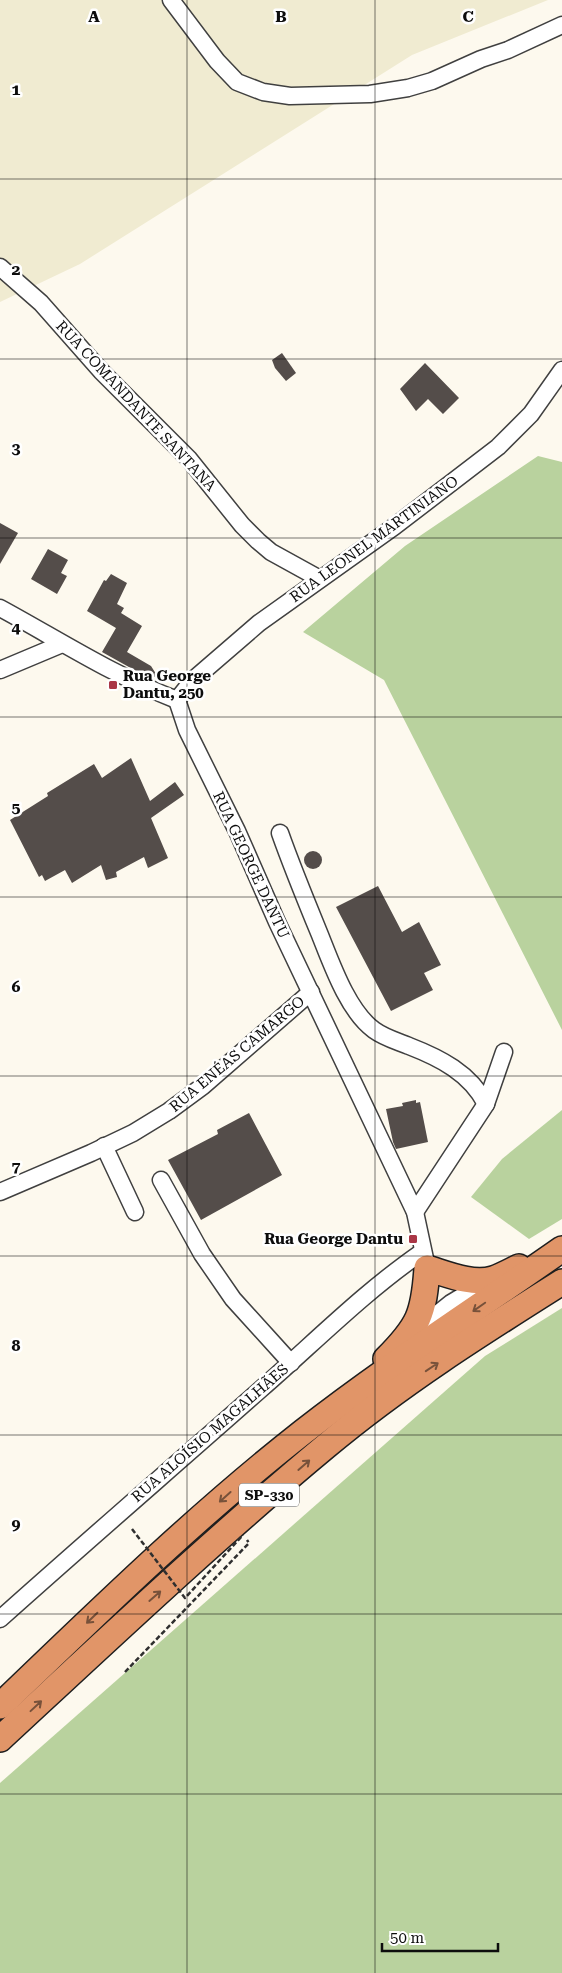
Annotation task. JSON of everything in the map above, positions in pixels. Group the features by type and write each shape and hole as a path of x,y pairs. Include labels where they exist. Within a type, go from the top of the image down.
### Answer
{"highway":[{"path":"345,1400 406,1339 421,1315 425,1296 425,1260 465,1279 492,1279 562,1248"},
{"name":"SP-330","path":"0,1706 233,1489 345,1400 562,1248"},
{"name":"SP-330","path":"0,1739 128,1621 327,1445 401,1388 492,1326 562,1282"}],"street":[{"path":"170,0 217,61 237,82 263,92 290,96 370,94 414,87 481,59 508,50 562,25"},
{"name":"RUA COMANDANTE SANTANA","path":"0,267 41,303 101,371 189,459 242,525 258,541 271,552 320,579"},
{"name":"RUA LEONEL MARTINIANO","path":"177,700 193,680 241,637 395,526 498,447 531,414 562,370"},
{"path":"0,608 133,682 177,700"},
{"path":"0,670 62,644"},
{"name":"RUA GEORGE DANTU","path":"177,700 187,730 237,831 277,922 415,1212 425,1260"},
{"path":"280,833 328,953 357,1013 384,1037 424,1052 455,1068 476,1088 486,1104"},
{"name":"RUA ENÉAS CAMARGO","path":"0,1192 133,1133 162,1115 196,1091 311,992"},
{"path":"415,1212 486,1104 504,1052"},
{"path":"104,1146 135,1212"},
{"path":"161,1180 202,1254 233,1299 291,1362"},
{"name":"RUA ALOÍSIO MAGALHÃES","path":"0,1619 386,1277 425,1260"},
{"path":"406,1339 451,1303 492,1279"}],"path":[{"path":"125,1672 249,1544 242,1535 185,1598 132,1529"}],"shaded area":[{"path":"0,0 548,0 412,55 80,264 0,302"}],"green space":[{"path":"538,456 562,462 562,1030 384,680 303,632 405,546"},
{"path":"562,1110 562,1219 529,1239 471,1197 502,1159"},
{"path":"562,1308 562,1973 0,1973 0,1783 485,1356"}],"building":[{"path":"282,353 296,373 286,381 275,368 272,360"},
{"path":"425,363 459,398 443,414 428,399 416,411 400,389"},
{"path":"0,523 18,533 0,564"},
{"path":"48,549 68,560 61,573 67,576 57,594 31,579"},
{"path":"111,574 127,583 117,604 124,608 121,613 142,626 127,652 151,666 158,677 145,676 102,652 116,628 87,611 104,580 106,581"},
{"path":"131,758 150,801 175,782 184,795 151,818 168,858 148,868 144,857 116,872 117,877 106,880 101,865 72,883 65,870 45,881 42,875 39,877 10,820 48,796 47,793 94,764 102,778"},
{"path":"313,851 319,854 322,860 319,866 313,869 307,866 304,860 307,854"},
{"path":"378,886 402,932 419,922 441,965 424,973 433,990 391,1011 336,907"},
{"path":"416,1100 416,1103 420,1102 428,1142 396,1149 386,1109 403,1106 402,1103"},
{"path":"249,1113 282,1175 201,1220 168,1160 218,1134 217,1130"}],"place":[{"name":"Rua George Dantu, 250","path":"113,685"},
{"name":"Rua George Dantu","path":"413,1239"}]}
